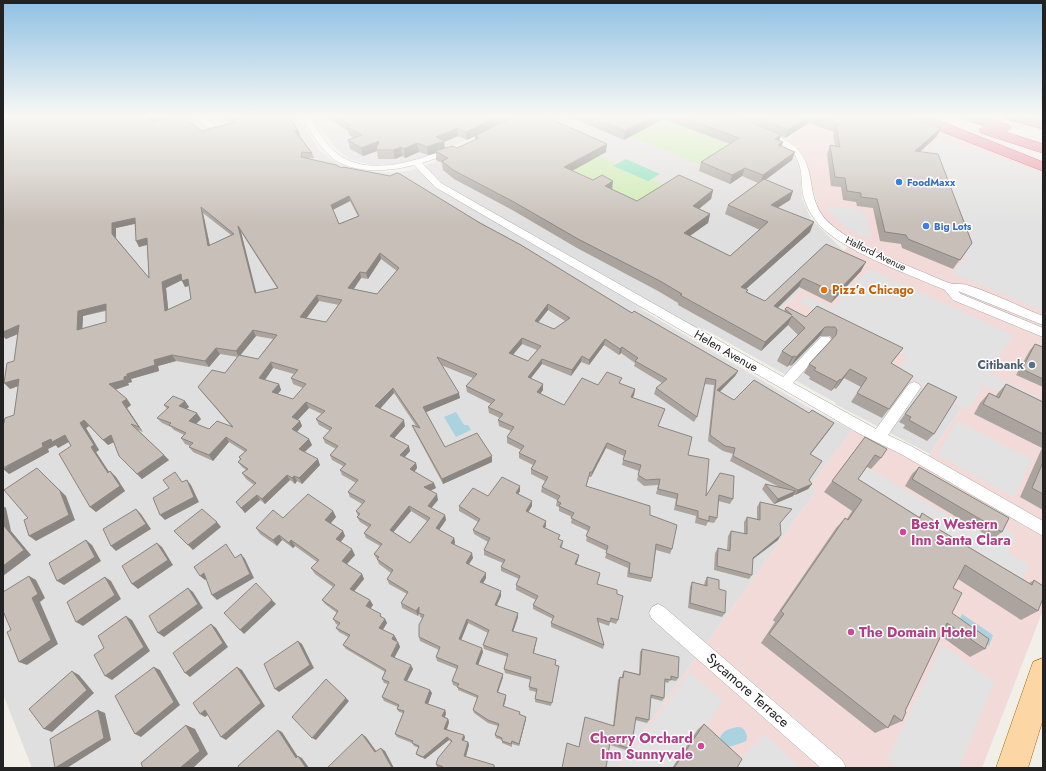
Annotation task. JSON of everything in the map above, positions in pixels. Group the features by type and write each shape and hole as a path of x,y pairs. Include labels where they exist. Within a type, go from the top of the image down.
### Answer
{"highway":[{"path":"1005,152 1043,167"}],"main road":[{"path":"1012,768 1043,672"}],"street":[{"path":"330,152 337,158 371,167 390,167 416,163 446,152"},
{"name":"Halford Avenue","path":"797,152 801,155 806,167 813,210 828,227 855,245 949,287 963,287 1043,321"},
{"name":"Helen Avenue","path":"416,163 438,185 784,384 878,437 906,450 1043,529"},
{"name":"Halford Avenue","path":"949,287 957,296 1043,333"},
{"path":"784,384 825,340"},
{"path":"878,437 914,386"},
{"name":"Sycamore Terrace","path":"658,612 836,768"}],"shaded area":[{"path":"3,152 322,152 335,162 358,170 386,173 409,171 463,152 789,152 800,165 802,199 811,219 843,250 777,313 962,407 930,454 835,404 836,403 708,331 637,307 806,406 852,430 811,485 816,491 617,768 32,768 3,694"},
{"path":"341,152 439,152 401,164 371,165 349,159"},
{"path":"800,152 998,152 1043,171 1043,610 982,768 617,768 816,491 811,485 852,430 924,463 962,407 777,313 851,244 822,220 803,155"},
{"path":"930,152 981,152 1043,174 1043,291 1040,296 1043,297 1043,311 952,273 967,255 929,154"},
{"path":"825,206 856,209 866,215 872,238 861,236 846,227 836,220"},
{"path":"869,269 1013,335 989,373 1043,400 1043,414 984,385 969,409 897,371 907,356 799,302 806,295 832,308"},
{"path":"957,421 1032,460 1014,497 937,455"},
{"path":"866,466 970,529 978,512 1016,534 1008,552 1029,565 1018,591 849,490"},
{"path":"942,645 994,682 959,768 897,768 887,760"},
{"path":"690,672 723,701 678,768 620,768"},
{"path":"764,734 801,768 732,768"}],"green space":[{"path":"669,152 729,152 706,167"},
{"path":"599,156 617,164 614,166 648,181 651,179 670,188 635,210 563,176"},
{"path":"626,159 660,174 648,181 613,166"}],"water":[{"path":"456,412 464,425 468,425 471,430 456,437 444,417"},
{"path":"962,614 993,635 989,646 957,624"},
{"path":"731,728 743,728 747,736 746,741 726,747 720,738 721,735"}],"building":[{"path":"3,152 311,152 312,153 302,152 301,157 336,165 342,168 390,176 397,173 400,174 480,223 521,245 632,313 634,311 738,371 717,390 734,400 754,380 809,413 812,410 834,423 810,454 822,461 809,480 812,484 798,490 733,456 735,448 725,446 710,435 716,380 706,378 697,417 656,388 667,379 635,361 638,358 622,347 620,349 605,339 589,360 582,356 572,370 542,359 528,377 543,384 537,392 564,405 582,378 598,385 607,372 622,378 619,383 635,389 631,397 665,409 658,426 692,437 688,455 709,459 706,496 720,473 734,476 733,499 719,495 717,518 709,516 709,521 698,518 698,511 676,505 678,494 658,489 660,479 646,480 638,475 641,465 623,460 626,451 607,443 592,472 590,472 586,486 650,506 650,515 677,525 672,549 656,544 652,578 629,573 630,563 606,553 608,546 586,536 590,527 571,518 574,513 559,506 561,503 557,501 560,496 542,487 548,477 531,469 536,461 519,453 524,446 507,437 514,427 498,420 503,414 488,407 495,400 466,386 477,374 437,357 459,393 423,407 445,447 477,433 492,456 442,479 412,425 420,428 393,388 375,406 404,420 390,436 409,446 400,455 416,463 410,469 434,483 424,487 437,494 428,506 445,515 436,528 454,538 451,543 472,553 466,563 486,573 480,582 501,591 495,605 518,613 512,631 537,638 533,653 556,660 555,665 559,666 552,703 535,699 537,689 529,687 531,677 504,669 508,654 483,645 489,630 467,619 459,639 482,648 476,664 503,674 497,692 506,695 503,706 520,712 519,714 526,717 519,744 512,741 511,744 502,741 502,738 495,735 499,724 488,720 473,710 478,696 457,687 459,684 452,681 458,666 436,657 440,647 419,637 419,625 424,615 419,613 419,607 416,611 401,603 408,592 387,579 393,570 377,559 379,557 374,554 382,544 364,533 371,525 357,517 360,514 356,511 365,501 348,492 358,480 340,470 346,464 330,455 338,446 323,438 332,428 316,419 325,411 306,402 292,417 300,421 292,429 309,439 299,449 318,459 299,478 294,476 292,478 287,475 262,499 257,495 241,508 236,502 256,483 242,473 248,469 238,462 241,459 239,457 247,450 226,437 209,455 189,447 193,443 181,438 186,433 169,425 171,423 157,418 169,407 164,405 173,396 185,401 179,406 197,413 189,421 209,429 217,421 233,427 198,387 212,370 225,373 239,355 258,359 277,335 253,330 236,351 216,348 205,361 172,355 154,360 155,365 127,374 127,376 124,377 124,380 109,384 127,399 122,402 139,427 131,424 164,455 137,474 119,456 111,435 103,440 84,420 80,423 94,445 91,447 108,473 110,471 120,486 90,507 59,454 71,446 65,435 52,442 51,439 42,443 43,447 3,468 3,423 5,418 14,415 19,379 4,383 7,363 14,361 19,325 3,332","holes":["349,196 359,216 339,224 331,205","201,207 234,234 208,246","135,218 136,241 147,238 149,278 112,234 112,223","238,226 278,288 255,293","380,253 399,268 377,294 348,288 360,272 366,273","181,274 182,281 188,279 191,299 165,311 162,282","317,295 342,300 326,322 300,317","106,304 106,322 77,330 78,311","548,304 570,318 554,329 535,321","522,338 541,346 528,361 509,353","271,362 298,370 291,378 306,384 293,399 272,392 279,384 259,378","409,506 430,518 410,543 390,530"]},
{"path":"437,152 592,152 564,167 593,180 602,175 613,181 605,186 637,201 679,175 713,190 693,206 710,214 684,233 730,256 768,222 728,205 764,179 793,191 771,205 814,222 741,287 748,290 746,292 765,301 826,244 866,262 836,293 803,278 774,306 792,315 785,309 787,307 806,317 817,306 903,348 891,363 913,376 889,409 857,393 867,378 850,369 841,380 840,379 837,382 814,370 816,368 809,364 836,335 837,330 835,327 825,327 796,357 792,357 782,351 805,328 792,316 765,342 680,295 682,294 660,281 578,239 514,202 453,170 442,161 448,158"},
{"path":"717,152 795,152 763,175 745,168 732,175 701,162"},
{"path":"831,152 923,152 938,154 972,243 960,260 908,239 906,235 885,232 877,199 861,197 861,193 847,191 845,178 835,177"},
{"name":"Citibank","path":"1035,344 1043,347 1043,379 1022,369"},
{"path":"928,383 957,397 934,434 909,420 911,417 905,414"},
{"path":"1006,384 1043,402 1043,434 983,404 989,393 999,398"},
{"name":"The Domain Hotel","path":"865,437 887,449 881,458 875,455 858,479 920,518 922,513 933,520 930,524 1032,585 1034,580 1043,586 1043,598 1038,611 965,565 953,588 962,593 952,613 989,639 985,649 947,623 905,711 906,712 902,721 894,715 888,728 769,634 784,614 781,611 845,518 848,520 862,500 832,481"},
{"path":"1043,462 1043,494 1032,488"},
{"path":"919,467 1009,518 1002,532 912,479"},
{"path":"37,468 60,491 69,515 29,536 24,520 28,518 4,490"},
{"path":"175,472 182,482 187,480 194,497 160,515 153,498 169,488 163,480"},
{"path":"502,477 520,486 516,493 532,501 526,511 546,521 543,527 560,535 558,539 563,541 560,547 579,555 575,564 600,573 597,584 617,590 617,594 623,596 618,620 611,618 610,622 597,618 604,645 551,623 554,616 533,605 538,596 516,585 520,576 501,567 505,560 484,550 490,538 473,530 480,519 459,506 473,488 488,496"},
{"path":"765,484 796,491 778,499"},
{"path":"308,494 333,511 325,520 343,531 336,539 352,549 342,561 362,574 350,589 370,600 366,606 381,614 380,616 385,619 379,628 394,635 392,639 398,642 391,656 411,665 404,680 430,690 425,703 445,710 442,716 448,719 444,729 464,735 462,740 468,742 464,756 494,765 494,768 443,768 436,764 438,758 452,741 447,737 423,757 416,754 419,746 412,743 413,741 395,734 404,711 397,709 399,705 382,697 389,682 382,679 386,670 343,645 350,635 336,628 340,623 333,619 338,611 322,600 335,585 311,568 319,560 291,540 289,543 279,535 273,540 256,528 273,510 283,518"},
{"path":"760,502 792,509 780,523 781,535 753,558 752,575 717,566 718,548 730,551 731,531 747,534 747,517 760,520"},
{"path":"136,509 146,524 111,546 103,529"},
{"path":"202,509 217,522 188,545 174,531"},
{"path":"3,523 24,550 3,566"},
{"path":"86,540 95,557 57,581 49,563"},
{"path":"157,543 168,560 132,584 122,566"},
{"path":"226,544 235,558 241,554 250,574 212,595 204,573 200,576 194,567"},
{"path":"29,576 38,594 32,598 51,640 19,662 7,632 11,630 3,611 3,592"},
{"path":"105,577 115,595 76,622 67,602"},
{"path":"707,577 719,580 719,589 726,591 725,613 690,603 692,582 707,586"},
{"path":"256,583 272,600 240,630 224,613"},
{"path":"188,588 198,604 158,633 149,616"},
{"path":"126,616 144,647 105,676 94,655 104,648 98,636"},
{"path":"211,624 223,643 185,673 173,653"},
{"path":"298,641 310,665 275,689 264,664"},
{"path":"642,649 679,657 678,678 671,676 671,680 665,679 664,698 651,695 649,720 636,717 631,749 610,742 606,768 562,768 567,743 579,747 585,717 614,726 620,677 623,678 624,671 640,675"},
{"path":"154,667 174,702 135,734 115,696"},
{"path":"237,667 261,703 221,737 205,710 200,714 193,703"},
{"path":"72,671 87,690 44,729 29,709"},
{"path":"326,679 346,698 312,738 292,717"},
{"path":"98,710 104,738 55,768 50,739"},
{"name":"Cherry Orchard Inn Sunnyvale","path":"704,724 742,759 737,768 674,768"},
{"path":"186,725 200,751 180,768 143,768 141,763"},
{"path":"278,730 296,758 298,756 306,768 239,768 238,766"},
{"path":"362,734 375,752 381,748 392,768 327,768"}],"place":[{"name":"FoodMaxx","path":"899,182"},
{"name":"Big Lots","path":"926,226"},
{"name":"Pizz’a Chicago","path":"824,290"},
{"name":"Citibank","path":"1032,365"},
{"name":"Best Western Inn Santa Clara","path":"903,532"},
{"name":"The Domain Hotel","path":"851,632"},
{"name":"Cherry Orchard Inn Sunnyvale","path":"701,746"}]}
